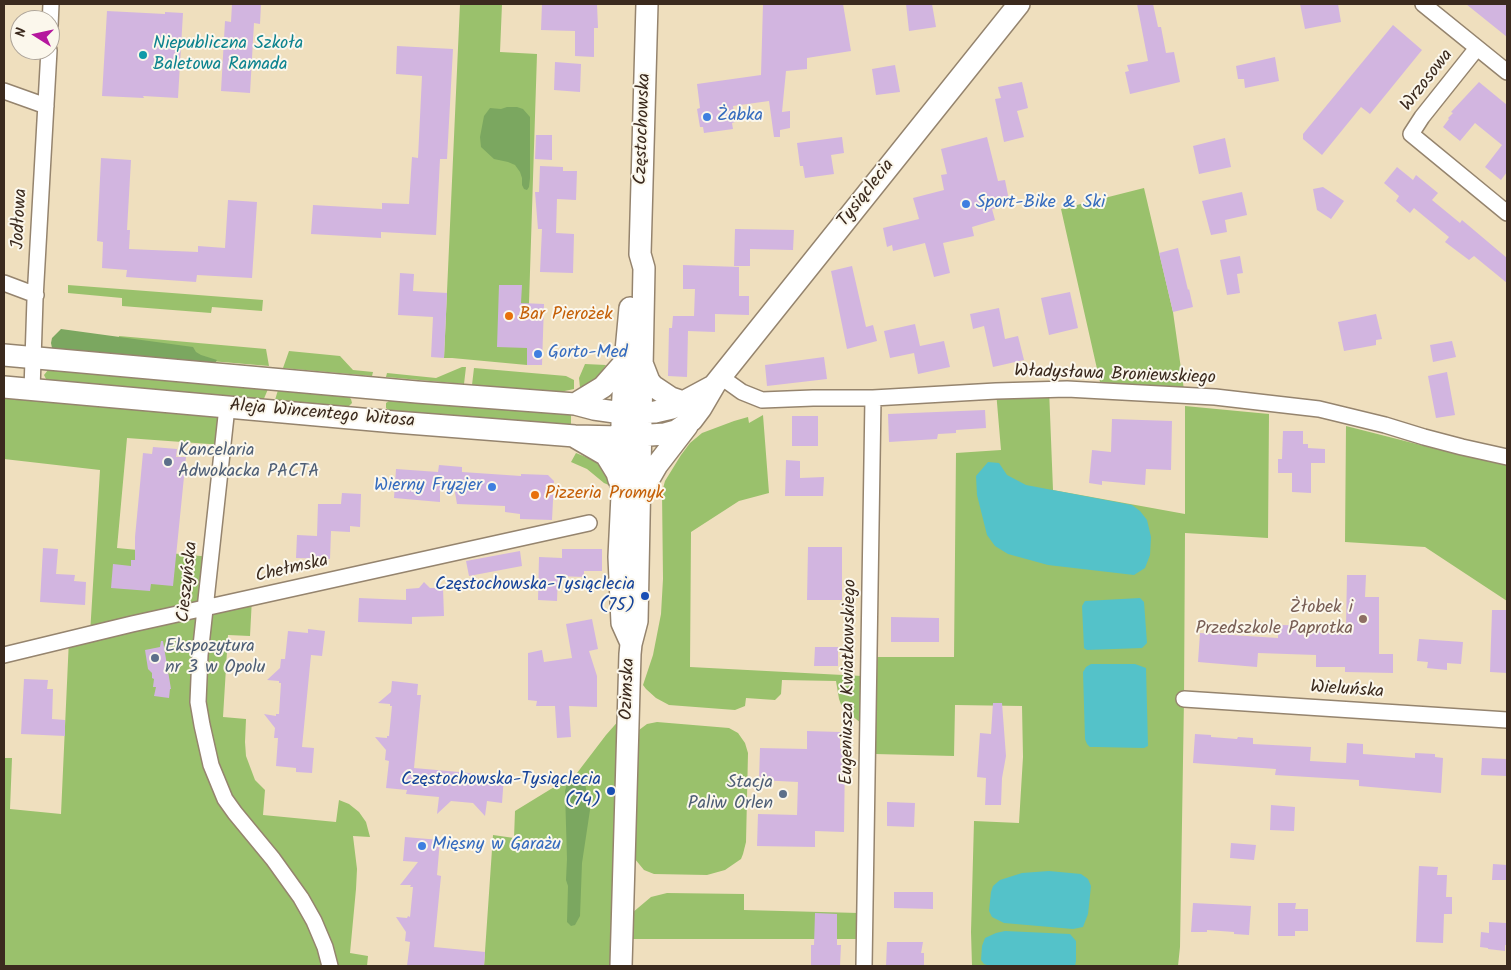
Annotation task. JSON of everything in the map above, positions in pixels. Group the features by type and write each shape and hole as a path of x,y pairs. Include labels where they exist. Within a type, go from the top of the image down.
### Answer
{"street":[{"name":"Częstochowska","path":"631,413 633,362 644,268 640,254 647,4"},
{"name":"Tysiąclecia","path":"631,436 664,434 676,431 687,411 718,381 1019,4"},
{"name":"Wrzosowa","path":"1426,5 1507,72"},
{"name":"Wrzosowa","path":"1477,48 1422,117 1411,134 1507,213"},
{"name":"Jodłowa","path":"32,390 48,60"},
{"path":"4,91 46,106"},
{"path":"4,283 36,295"},
{"name":"Aleja Wincentego Witosa","path":"4,355 371,388 575,404 594,410 631,413"},
{"path":"575,404 603,387 633,362 653,386 687,411 657,465 631,496"},
{"name":"Władysława Broniewskiego","path":"718,381 762,400 873,398 1067,389 1215,397 1328,411 1507,457"},
{"name":"Aleja Wincentego Witosa","path":"4,387 370,420 575,436 631,436"},
{"path":"370,420 371,388"},
{"name":"Eugeniusza Kwiatkowskiego","path":"864,966 873,398"},
{"name":"Cieszyńska","path":"227,407 200,655 198,702 202,725 211,765 225,798 235,813 274,858 302,898 325,947 330,966"},
{"name":"Tysiąclecia","path":"631,413 655,412 672,408 687,411"},
{"path":"631,413 631,496"},
{"path":"575,436 606,455 631,496"},
{"name":"Ozimska","path":"621,966 631,644 622,623 620,557 631,496"},
{"name":"Chełmska","path":"4,655 205,608 589,523"},
{"name":"Wieluńska","path":"1184,699 1507,720"}],"green space":[{"path":"460,4 502,4 500,52 537,54 527,365 444,358"},
{"path":"507,107 523,109 530,117 530,178 527,190 522,185 520,172 515,165 494,159 481,147 480,137 484,116 490,108 501,109"},
{"path":"1144,188 1173,312 1185,397 1102,391 1061,209"},
{"path":"68,285 263,300 262,311 212,307 211,313 122,306 122,298 68,293"},
{"path":"61,329 193,347 201,355 217,360 214,365 57,351 52,348 51,343 52,338"},
{"path":"119,336 266,349 269,366 117,353"},
{"path":"289,351 340,356 353,370 373,372 372,376 283,368"},
{"path":"585,364 606,365 596,379 580,388 579,378"},
{"path":"466,367 464,384 386,377 387,373 436,378"},
{"path":"474,368 566,376 574,380 574,389 560,392 472,385"},
{"path":"48,370 268,389 263,401 259,399 48,380 44,375"},
{"path":"4,387 227,407 223,445 127,438 117,548 211,557 205,608 252,598 250,636 228,635 223,717 246,719 246,756 255,780 265,790 263,815 336,822 339,800 349,804 359,812 366,822 370,837 353,836 357,869 350,953 368,956 367,966 4,966 4,758 12,758 10,809 61,814 69,639 90,634 100,470 4,459"},
{"path":"1049,389 1053,490 1185,514 1185,406 1269,414 1268,538 1185,533 1180,947 1178,966 972,966 974,821 1019,823 1023,757 1022,706 955,705 954,756 875,754 876,657 954,657 956,453 1001,450 996,391"},
{"path":"278,390 348,396 352,403 348,407 340,407 275,400"},
{"path":"392,399 571,415 571,426 398,411 390,412 386,408 386,403"},
{"path":"763,415 769,493 739,501 691,532 690,667 862,676 861,723 842,707 836,681 782,680 781,694 775,700 746,698 745,706 735,710 669,705 656,698 643,685 653,655 661,614 663,579 662,492 665,481 690,443 702,433 748,417 749,423"},
{"path":"1346,426 1507,465 1507,601 1425,547 1345,542"},
{"path":"576,453 591,459 605,468 611,486 604,483 587,469 571,462"},
{"path":"628,710 628,753 639,730 647,724 657,722 729,728 738,733 745,743 748,753 746,842 741,859 725,870 707,875 654,874 644,870 625,847 632,913 651,897 667,893 744,894 744,910 859,913 858,939 622,939 621,966 484,966 493,835 514,838 515,811 577,773"},
{"path":"573,781 585,783 590,810 582,863 580,916 575,925 571,926 567,922 568,886 566,880 565,791 567,784"}],"water":[{"path":"988,462 999,463 1007,475 1026,485 1132,505 1147,520 1151,537 1150,555 1145,568 1134,575 1048,565 1008,554 995,546 987,535 977,495 976,476"},
{"path":"1140,598 1144,602 1147,643 1142,648 1087,650 1084,648 1082,606 1085,601"},
{"path":"1091,664 1135,664 1146,668 1148,746 1144,748 1090,747 1087,744 1085,739 1083,672"},
{"path":"1049,871 1081,874 1088,879 1091,886 1088,914 1083,927 1073,929 1004,923 992,917 989,911 991,892 993,886 1000,880 1022,873"},
{"path":"1005,931 1070,934 1076,941 1075,966 990,966 984,964 981,960 982,946 985,938"}],"building":[{"path":"232,4 261,4 260,24 254,23 250,93 221,91 225,21 231,22"},
{"path":"542,4 597,4 598,28 594,28 594,57 575,56 575,31 541,30"},
{"path":"763,4 843,4 851,51 807,58 807,69 786,71 782,112 790,111 790,128 780,130 780,137 774,137 769,101 733,106 735,122 732,123 733,129 704,133 703,127 700,127 697,109 700,108 697,84 761,75"},
{"path":"906,4 932,4 936,27 909,31"},
{"path":"1137,4 1153,4 1158,27 1161,27 1166,53 1174,52 1180,82 1130,94 1125,72 1129,71 1127,65 1148,61"},
{"path":"1300,4 1338,4 1341,22 1305,29"},
{"path":"1466,4 1507,4 1507,37"},
{"name":"Niepubliczna Szkoła Baletowa Ramada","path":"107,11 183,13 178,98 102,96"},
{"path":"1393,25 1422,50 1370,114 1361,107 1322,155 1303,139 1303,134"},
{"path":"397,46 453,49 447,159 440,159 436,235 381,232 381,238 311,234 313,205 382,209 382,203 409,204 412,157 418,158 422,76 396,74"},
{"path":"1275,57 1279,81 1245,88 1244,79 1238,79 1236,66"},
{"path":"555,62 581,64 580,92 554,90"},
{"path":"895,65 900,92 876,95 872,69"},
{"path":"1022,82 1028,108 1017,111 1024,137 1004,142 995,99 1001,98 998,87"},
{"path":"1479,82 1507,105 1507,172 1501,180 1485,167 1502,145 1475,123 1460,141 1443,127 1453,113 1451,112"},
{"path":"536,135 552,135 552,160 535,159"},
{"path":"842,137 844,153 831,155 834,174 805,178 803,166 800,166 797,143"},
{"path":"987,137 998,181 1005,180 1010,205 992,209 995,220 972,227 974,236 943,243 950,273 934,277 925,243 893,251 892,245 887,247 883,228 919,219 913,198 944,190 941,175 947,174 941,149"},
{"path":"1225,138 1231,167 1199,174 1193,146"},
{"path":"101,158 131,160 127,230 130,230 129,249 198,252 198,246 225,248 228,200 257,202 252,278 197,275 196,282 126,277 127,270 102,268 103,242 97,241"},
{"path":"540,166 563,167 563,171 577,171 576,200 557,199 556,233 574,234 573,273 540,272 542,229 538,229 535,192 539,192"},
{"path":"1397,167 1413,180 1416,175 1438,193 1432,200 1460,223 1462,220 1507,258 1507,283 1474,256 1469,260 1445,242 1449,237 1414,208 1410,213 1396,201 1399,196 1384,183"},
{"path":"1323,187 1344,201 1331,219 1317,210 1313,189"},
{"path":"1242,192 1247,215 1225,220 1227,232 1211,235 1202,201"},
{"path":"735,229 794,230 793,250 750,249 750,266 734,266"},
{"path":"1178,248 1193,307 1173,312 1159,253"},
{"path":"1240,256 1243,273 1237,274 1240,293 1227,295 1220,260"},
{"path":"683,265 739,267 739,296 749,296 749,315 715,314 715,332 688,331 687,377 668,376 669,328 672,328 673,316 694,316 695,289 683,289"},
{"path":"852,266 866,327 873,325 877,341 847,349 831,271"},
{"path":"400,273 414,274 413,291 447,293 444,358 431,357 433,317 398,315"},
{"path":"499,285 522,285 521,303 544,304 542,365 527,365 527,348 497,347"},
{"path":"1070,292 1078,328 1049,335 1041,298"},
{"path":"999,308 1005,339 1018,336 1024,360 993,367 984,326 973,329 970,314"},
{"path":"1376,314 1382,339 1376,340 1376,345 1344,351 1338,322"},
{"path":"915,324 920,346 944,341 950,367 918,374 914,353 890,358 884,331"},
{"path":"1452,341 1456,357 1433,362 1430,345"},
{"path":"824,357 827,379 767,386 765,365"},
{"path":"1447,372 1455,415 1436,418 1428,376"},
{"path":"985,410 986,428 956,430 956,433 938,434 937,439 889,442 888,414"},
{"path":"792,416 818,416 818,446 792,446"},
{"path":"1112,419 1172,421 1171,470 1146,469 1145,485 1102,481 1102,485 1089,483 1092,450 1111,452"},
{"path":"1283,431 1303,431 1303,444 1308,444 1308,448 1325,449 1325,463 1311,463 1311,493 1292,492 1292,473 1278,473 1278,459 1282,459"},
{"path":"153,447 177,449 176,457 186,457 173,586 151,584 150,591 111,588 113,564 131,566 131,560 135,560 135,537 143,453 152,454"},
{"path":"786,460 800,461 800,478 824,477 823,496 785,496"},
{"path":"439,465 462,467 462,472 521,476 521,474 548,475 554,481 552,520 520,519 520,514 505,512 505,506 457,504 454,487 440,488 440,502 394,498 396,469 438,472"},
{"path":"342,493 361,494 360,527 350,526 350,532 331,531 330,559 296,558 297,535 317,536 318,504 341,504"},
{"path":"808,547 842,547 842,600 807,600"},
{"path":"43,548 58,549 56,574 75,575 74,581 86,582 85,605 40,602"},
{"path":"562,549 602,549 602,571 584,571 584,577 558,576 557,601 538,600 539,557 562,558"},
{"path":"520,551 522,566 469,576 466,561"},
{"path":"1347,575 1366,575 1365,597 1379,597 1379,654 1393,654 1393,673 1345,672 1345,667 1316,667 1316,655 1258,653 1257,667 1198,662 1200,633 1278,638 1278,625 1346,626"},
{"path":"424,582 430,588 443,588 444,616 412,617 412,624 358,622 359,598 406,600 406,589 419,588"},
{"path":"1492,610 1507,610 1507,673 1490,672"},
{"path":"891,617 939,618 939,642 891,642"},
{"path":"592,619 598,649 589,651 597,676 597,707 569,706 571,737 557,738 555,706 536,706 537,701 528,700 528,653 542,650 544,662 572,658 566,624"},
{"path":"308,629 325,631 322,656 311,655 302,747 314,748 312,773 296,772 296,768 276,766 278,738 274,738 275,728 264,714 276,716 276,714 279,714 281,683 279,681 267,680 280,668 281,659 285,659 288,631 308,633"},
{"path":"1419,639 1463,642 1461,664 1447,663 1447,670 1427,668 1428,662 1417,661"},
{"path":"161,641 163,641 171,689 169,698 154,696 156,687 153,687 154,679 148,669 145,650 160,647"},
{"path":"815,647 838,647 838,666 814,666"},
{"path":"24,679 48,680 47,689 53,689 52,719 65,720 65,736 21,734"},
{"path":"392,681 418,684 417,695 421,695 414,768 504,776 502,803 487,801 485,816 473,803 451,801 437,814 439,797 406,794 407,790 386,788 389,761 385,760 386,750 375,737 387,738 389,736 392,706 390,704 378,703 391,692"},
{"path":"993,703 1002,703 1006,756 1002,778 1001,805 985,805 986,778 977,777 980,733 991,734"},
{"path":"807,731 840,732 840,748 845,754 844,832 815,831 815,847 757,846 758,814 797,815 798,782 759,780 760,748 807,749"},
{"path":"1195,734 1237,739 1238,737 1253,738 1253,744 1311,747 1310,761 1346,763 1347,743 1363,744 1363,754 1415,758 1415,753 1435,754 1435,757 1443,758 1441,793 1359,786 1359,780 1275,775 1276,769 1193,763"},
{"path":"1482,758 1507,759 1507,776 1481,775"},
{"path":"887,802 915,803 914,827 887,826"},
{"path":"1271,805 1295,807 1294,831 1270,830"},
{"path":"405,837 440,840 437,875 441,876 434,947 485,952 484,966 407,966 410,942 405,941 406,932 396,917 410,917 413,887 410,887 411,885 400,885 418,862 403,861"},
{"path":"1231,843 1256,845 1254,860 1230,858"},
{"path":"1493,864 1507,865 1507,880 1492,880"},
{"path":"1419,866 1438,867 1437,875 1447,875 1446,897 1452,897 1452,914 1444,914 1443,943 1416,942"},
{"path":"894,892 933,892 933,909 894,908"},
{"path":"1193,903 1251,906 1249,935 1207,930 1207,932 1191,932"},
{"path":"1278,903 1296,903 1295,909 1308,909 1308,931 1295,931 1295,936 1278,936"},
{"path":"815,913 837,914 837,945 841,945 840,966 811,966 811,945 814,945"},
{"path":"1489,922 1506,923 1507,945 1505,945 1505,951 1480,947 1481,932 1489,933"},
{"path":"887,942 923,942 921,953 924,953 924,966 886,966"}],"place":[{"name":"Niepubliczna Szkoła Baletowa Ramada","path":"143,55"},
{"name":"Żabka","path":"707,117"},
{"name":"Sport-Bike & Ski","path":"966,204"},
{"name":"Bar Pierożek","path":"509,316"},
{"name":"Gorto-Med","path":"538,354"},
{"name":"Kancelaria Adwokacka PACTA","path":"168,462"},
{"name":"Wierny Fryzjer","path":"492,487"},
{"name":"Pizzeria Promyk","path":"535,495"},
{"name":"Częstochowska-Tysiąclecia (75)","path":"645,596"},
{"name":"Żłobek i Przedszkole Paprotka","path":"1363,619"},
{"name":"Ekspozytura nr 3 w Opolu","path":"155,658"},
{"name":"Częstochowska-Tysiąclecia (74)","path":"611,791"},
{"name":"Stacja Paliw Orlen","path":"783,794"},
{"name":"Mięsny w Garażu","path":"422,846"}]}
